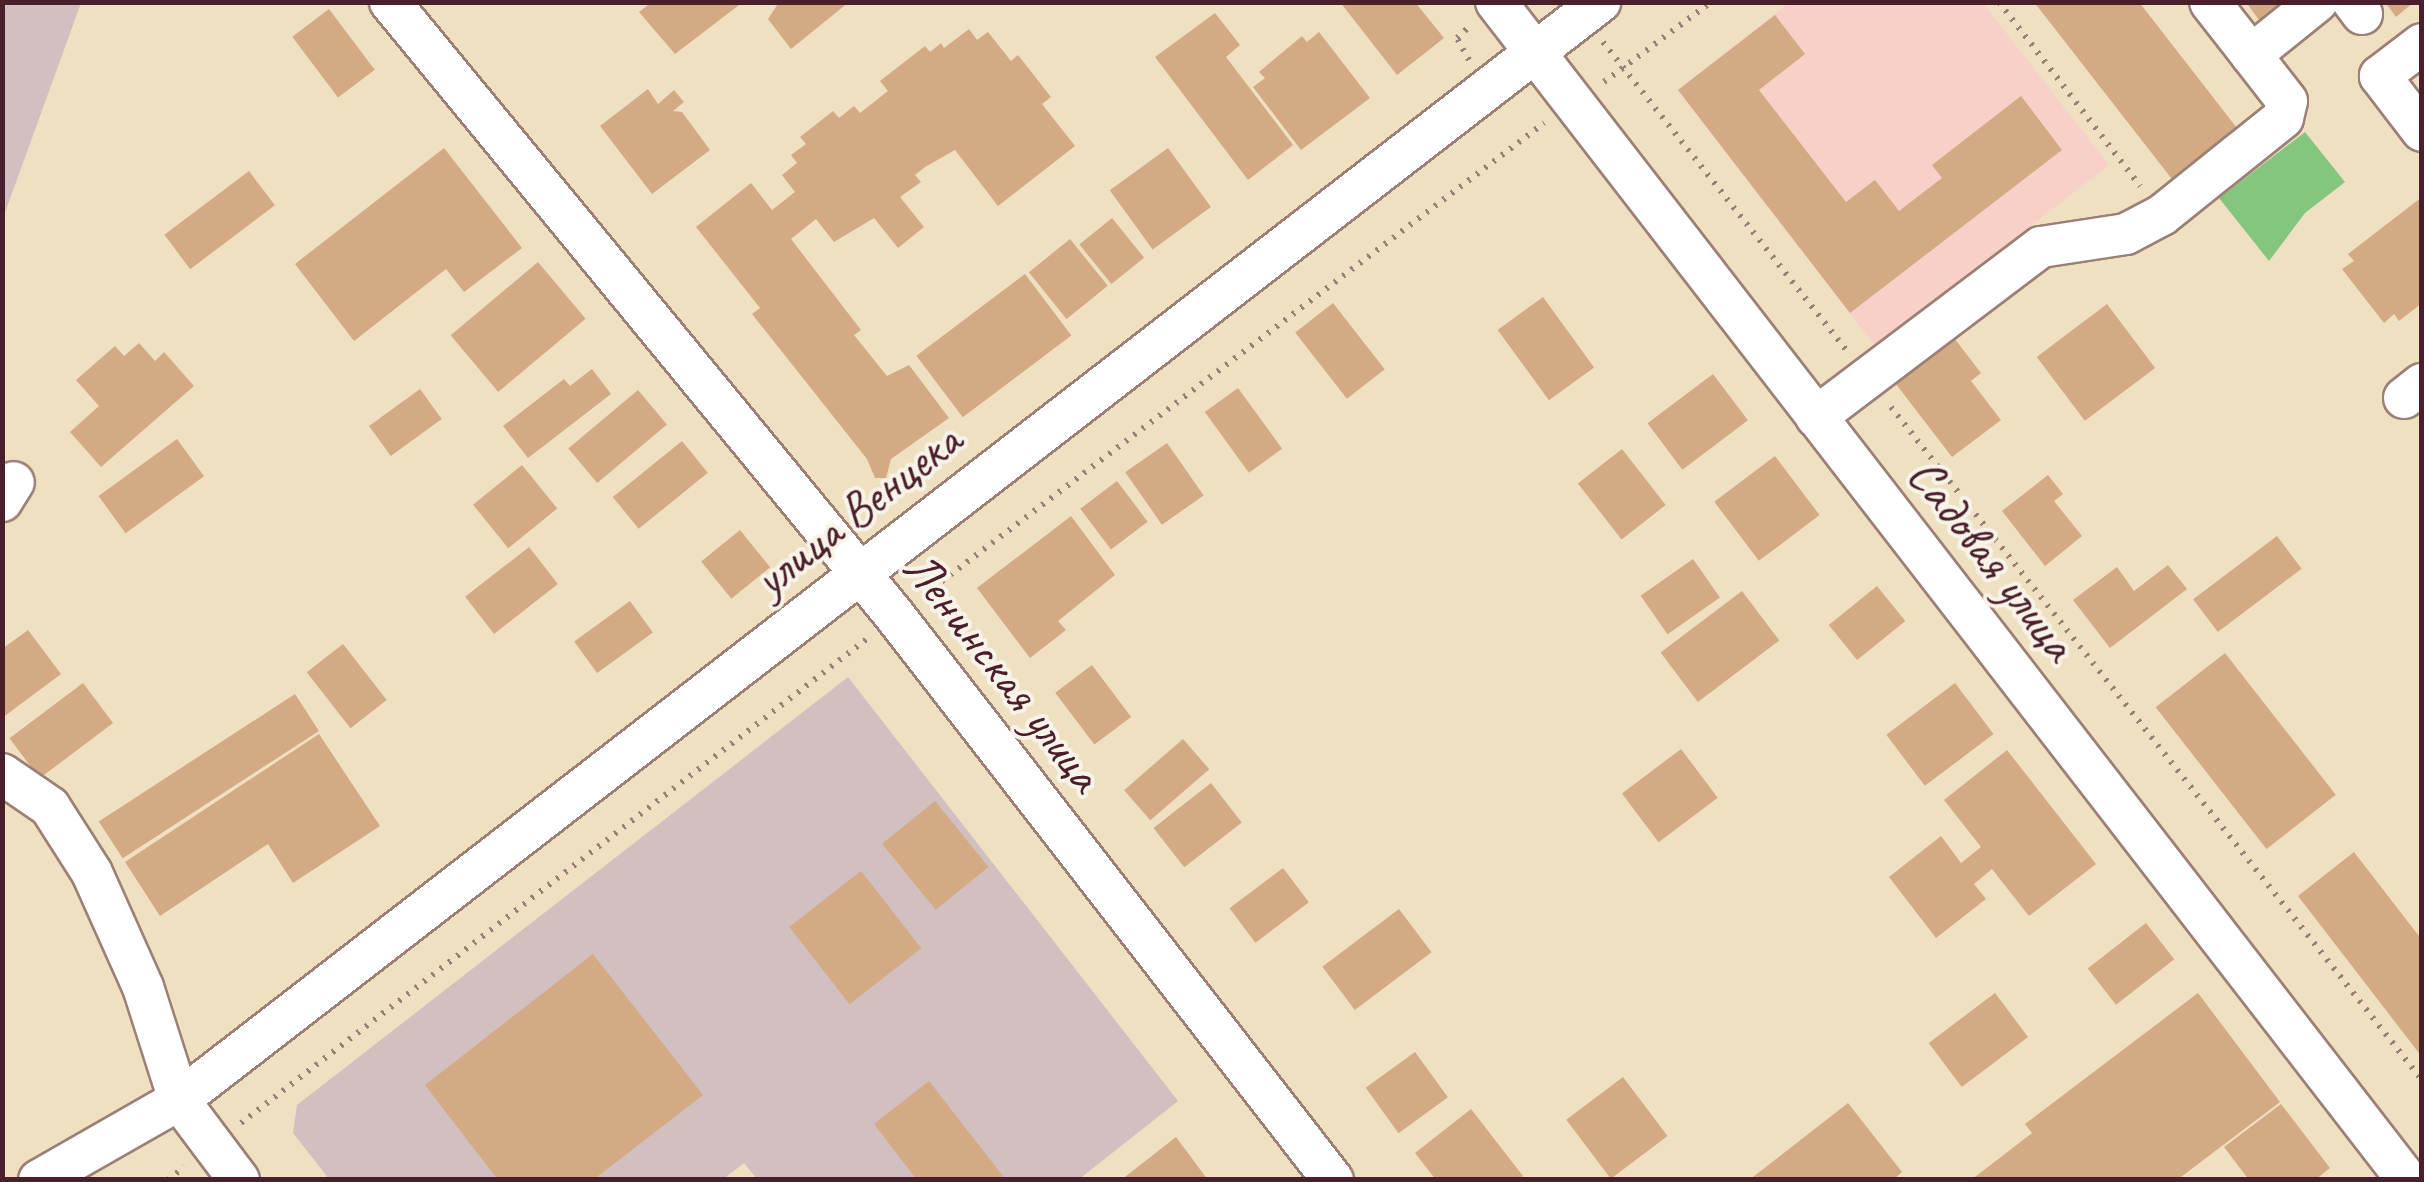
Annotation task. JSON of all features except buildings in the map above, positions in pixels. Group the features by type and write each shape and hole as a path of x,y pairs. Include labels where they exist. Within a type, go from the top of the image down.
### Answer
{"street":[{"name":"Ленинская улица","path":"390,2 895,616 1332,1180"},
{"name":"Садовая улица","path":"1496,2 2407,1180"},
{"name":"улица Венцека","path":"39,1180 178,1100 1600,2"},
{"path":"1816,418 2040,247 2126,234 2162,215 2282,118 2288,101 2210,2"},
{"path":"2251,55 2318,2"},
{"path":"2422,44 2380,76 2422,131"},
{"path":"2,774 50,807 92,873 144,987 178,1100 239,1180"}],"path":[{"path":"168,1180 1518,139 1575,106 1711,2"},
{"path":"1999,2 2162,215"},
{"path":"1622,68 2422,1080"}],"shaded area":[{"path":"2,3 81,3 3,218"},
{"path":"1789,3 1983,3 2109,165 1876,347 1677,90"},
{"path":"848,677 1178,1101 1078,1180 757,1179 744,1163 722,1180 329,1179 293,1133 297,1105"}],"green space":[{"path":"2305,132 2345,182 2305,213 2269,261 2219,198"}]}
